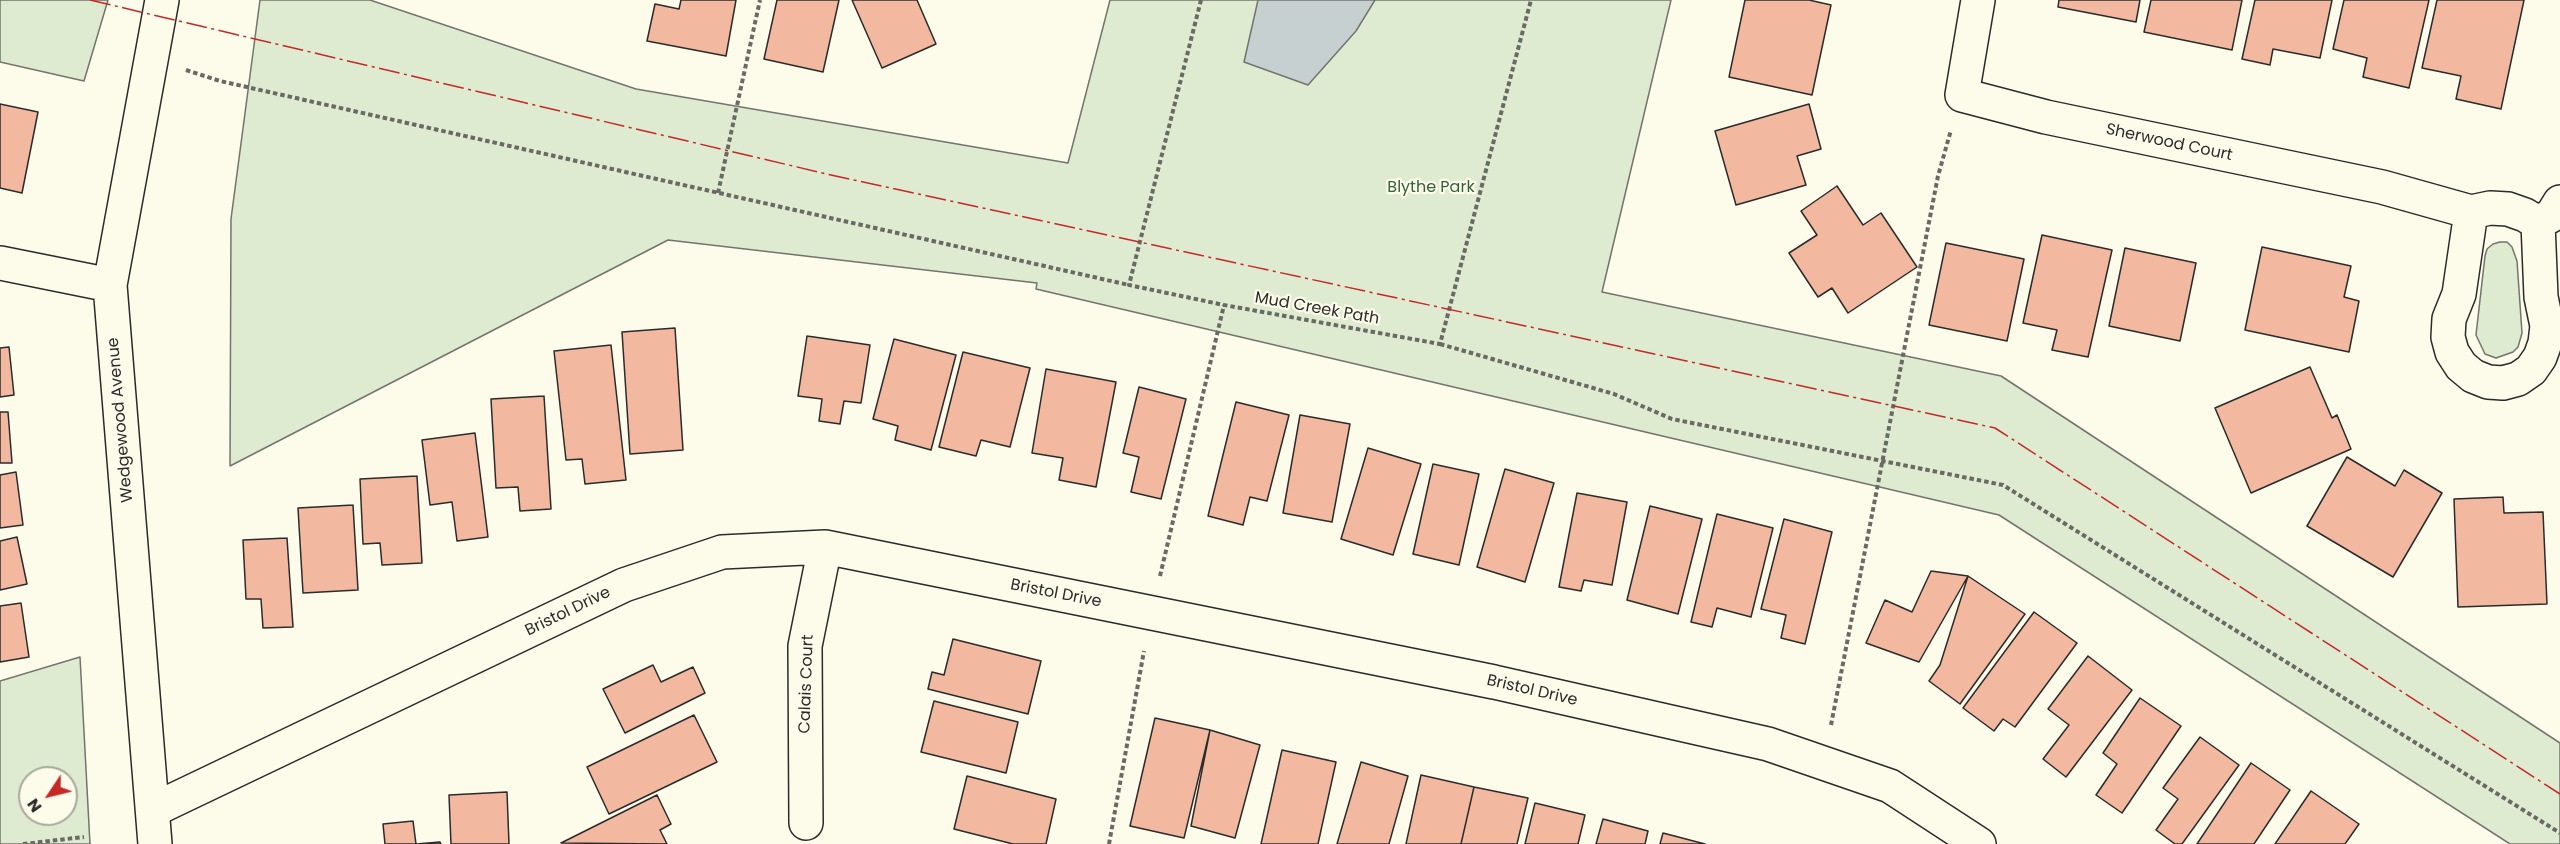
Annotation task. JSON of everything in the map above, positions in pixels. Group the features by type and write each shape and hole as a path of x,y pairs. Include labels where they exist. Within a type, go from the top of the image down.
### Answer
{"street":[{"name":"Wedgewood Avenue","path":"155,844 110,285 162,0"},
{"path":"1962,95 1978,0"},
{"name":"Sherwood Court","path":"1962,95 2046,117 2382,188 2471,212 2490,208 2508,209 2525,215 2549,213 2541,297 2547,326 2545,343 2540,357 2531,370 2518,379 2503,383 2488,382 2473,376 2461,366 2452,352 2448,337 2449,319 2459,294 2471,212"},
{"path":"0,262 110,285"},
{"name":"Bristol Drive","path":"153,810 624,585 722,552 825,547 1494,682 1768,744 1890,786 1979,844"},
{"name":"Calais Court","path":"806,823 805,646 825,547"}],"path":[{"path":"718,193 760,0"},
{"path":"1129,285 1201,0"},
{"path":"1440,344 1531,0"},
{"name":"Mud Creek Path","path":"152,59 220,81 1129,285 1224,305 1440,344 1614,394 1672,419 2003,485 2560,833"},
{"path":"1824,763 1938,176 1962,95"},
{"path":"23,844 84,837"}],"green space":[{"path":"0,0 108,0 84,81 0,62"},
{"name":"Blythe Park","path":"260,0 370,0 636,89 1068,163 1110,0 1671,0 1602,292 2001,376 2560,743 2560,844 2510,844 1999,515 1036,289 1037,283 668,240 230,466 231,219"},
{"path":"2500,242 2507,242 2512,247 2517,261 2522,333 2518,347 2513,352 2496,358 2485,354 2476,335 2485,256 2487,249"},
{"path":"80,657 90,844 0,844 0,681"}],"shaded area":[{"path":"1258,0 1375,0 1356,31 1308,85 1244,62"}],"building":[{"path":"681,0 736,0 726,56 647,41 655,4 679,9"},
{"path":"777,0 839,0 823,72 764,59"},
{"path":"852,0 917,0 936,44 882,68"},
{"path":"1745,0 1809,0 1831,5 1812,95 1729,77"},
{"path":"2059,0 2140,0 2136,22 2058,7"},
{"path":"2151,0 2242,0 2232,50 2144,32"},
{"path":"2255,0 2332,0 2320,58 2273,49 2270,65 2242,59"},
{"path":"2344,0 2429,0 2409,88 2363,77 2367,58 2333,49"},
{"path":"2437,0 2524,0 2501,109 2456,99 2461,76 2422,68"},
{"path":"0,104 38,112 22,193 0,188"},
{"path":"1809,104 1821,149 1797,156 1806,185 1736,205 1715,131"},
{"path":"1837,186 1863,225 1881,213 1917,267 1848,313 1832,288 1818,297 1789,253 1817,235 1801,211"},
{"path":"2042,235 2112,250 2088,357 2052,350 2057,330 2023,323"},
{"path":"1946,243 2024,259 2007,341 1929,325"},
{"path":"2262,247 2351,266 2344,297 2359,301 2349,352 2245,330"},
{"path":"2125,248 2196,263 2180,341 2109,326"},
{"path":"675,328 683,450 630,454 622,332"},
{"path":"807,336 870,345 861,403 844,401 840,424 819,421 822,399 798,396"},
{"path":"894,339 956,355 931,450 895,440 898,426 873,419"},
{"path":"611,345 626,480 585,484 582,459 566,460 554,351"},
{"path":"9,347 14,395 0,397 0,348"},
{"path":"963,352 1030,368 1010,447 981,440 976,456 939,447"},
{"path":"2310,367 2332,418 2337,415 2351,449 2251,493 2215,408"},
{"path":"1046,369 1116,382 1096,487 1059,480 1063,458 1032,453"},
{"path":"1139,387 1186,399 1161,499 1131,492 1139,457 1123,453"},
{"path":"544,396 551,509 520,511 518,487 496,488 491,399"},
{"path":"1236,402 1289,415 1267,501 1250,497 1243,525 1208,516"},
{"path":"0,412 8,412 12,463 0,463"},
{"path":"1300,415 1350,424 1332,522 1283,513"},
{"path":"475,433 488,537 457,541 452,502 430,505 422,440"},
{"path":"1368,448 1421,464 1393,555 1341,539"},
{"path":"2347,457 2395,486 2404,470 2442,493 2393,577 2307,526"},
{"path":"1433,464 1479,474 1459,565 1413,554"},
{"path":"1505,469 1554,483 1525,582 1477,567"},
{"path":"16,472 23,525 0,528 0,475"},
{"path":"417,476 422,563 382,565 380,543 363,544 360,479"},
{"path":"1577,493 1627,502 1612,585 1584,580 1581,591 1559,587"},
{"path":"2503,497 2504,513 2543,512 2547,604 2458,607 2454,499"},
{"path":"353,505 358,590 303,593 298,508"},
{"path":"1650,506 1702,519 1678,614 1627,600"},
{"path":"1717,514 1773,528 1751,617 1717,608 1712,627 1691,622"},
{"path":"1784,519 1832,532 1805,644 1781,638 1786,615 1761,609"},
{"path":"17,537 27,584 0,590 0,541"},
{"path":"287,538 293,627 263,628 261,599 246,599 243,540"},
{"path":"1931,571 1968,576 1919,662 1866,643 1885,600 1912,612"},
{"path":"1968,576 2025,614 1960,704 1929,681 1940,665"},
{"path":"21,603 29,657 0,662 0,606"},
{"path":"2034,612 2077,643 2015,727 2003,719 1994,731 1963,708"},
{"path":"953,639 1041,661 1028,714 928,689 932,672 944,675"},
{"path":"2088,656 2132,690 2066,777 2043,759 2069,725 2048,709"},
{"path":"653,665 661,682 693,667 705,693 625,733 603,689"},
{"path":"2140,698 2181,726 2122,813 2096,795 2117,764 2103,753"},
{"path":"934,701 1018,722 1006,773 921,752"},
{"path":"694,715 717,762 609,814 587,767"},
{"path":"1155,718 1210,730 1184,838 1130,826"},
{"path":"1210,730 1260,745 1235,838 1191,826"},
{"path":"2200,737 2239,765 2182,844 2175,844 2156,830 2178,799 2163,788"},
{"path":"1282,750 1336,762 1318,844 1261,844"},
{"path":"1361,762 1408,776 1389,844 1337,844"},
{"path":"2251,763 2290,790 2254,844 2197,844"},
{"path":"1421,775 1474,787 1461,844 1406,844"},
{"path":"967,776 1056,799 1046,844 1013,844 954,829"},
{"path":"1474,787 1528,798 1517,844 1461,844"},
{"path":"2311,791 2359,824 2345,844 2275,844"},
{"path":"507,792 509,844 451,844 449,795"},
{"path":"657,795 671,824 660,830 667,844 561,843"},
{"path":"1535,803 1585,815 1578,844 1525,844"},
{"path":"1603,819 1648,831 1645,844 1596,844"},
{"path":"413,821 416,844 385,844 383,824"},
{"path":"1663,833 1705,844 1660,844"},
{"path":"440,842 441,844 416,844"}],"power":[{"path":"90,0 831,175 1995,428 2560,794"}]}
